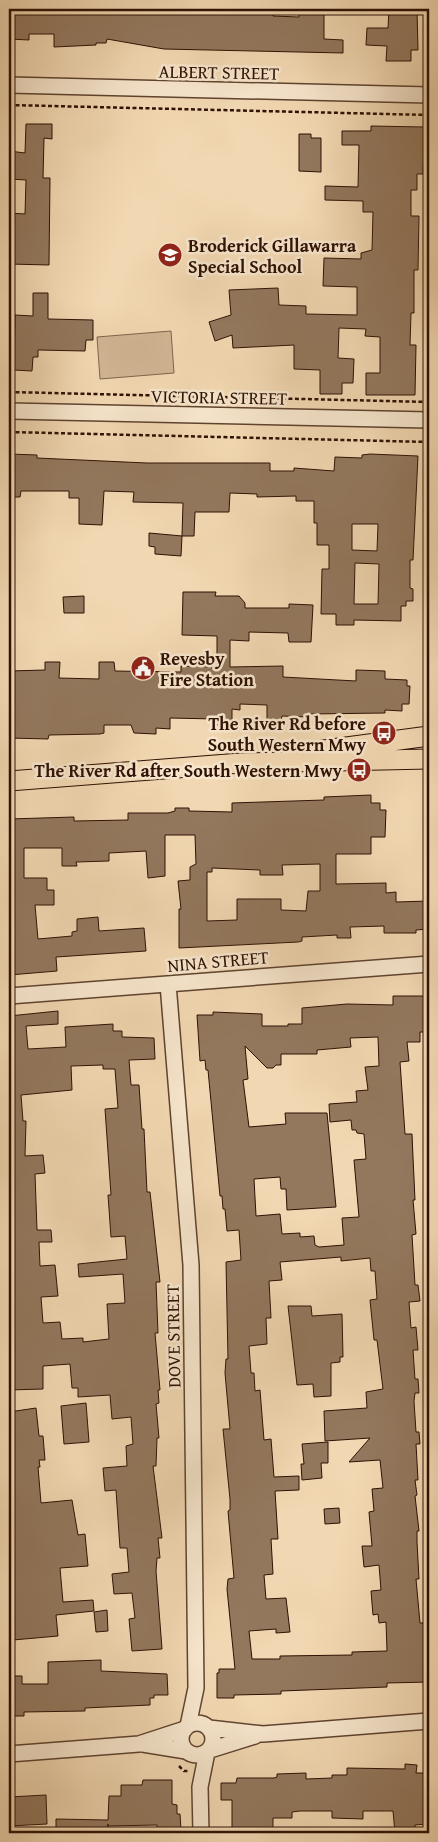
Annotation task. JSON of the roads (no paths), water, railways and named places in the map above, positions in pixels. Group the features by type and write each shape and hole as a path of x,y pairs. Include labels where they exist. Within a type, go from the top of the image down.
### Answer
{"main road":[{"path":"241,763 332,748 429,736"},
{"path":"9,781 241,763 429,759"}],"street":[{"name":"ALBERT STREET","path":"9,85 429,96"},
{"name":"VICTORIA STREET","path":"9,411 429,420"},
{"name":"NINA STREET","path":"9,996 429,964"},
{"name":"DOVE STREET","path":"168,984 191,1265 196,1688 186,1727"},
{"name":"DOVE STREET","path":"196,1688 208,1727"},
{"path":"140,1744 197,1723 208,1727 263,1734 429,1721"},
{"path":"186,1727 181,1738 181,1744 188,1752 200,1787"},
{"path":"201,1833 200,1787 208,1751 213,1741 208,1727"},
{"path":"9,1754 140,1744 188,1752 199,1756 208,1751 263,1734"}],"place":[{"name":"Broderick Gillawarra Special School","path":"170,255"},
{"name":"Revesby Fire Station","path":"143,668"},
{"name":"The River Rd before South Western Mwy","path":"384,733"},
{"name":"The River Rd after South Western Mwy","path":"359,770"}]}
